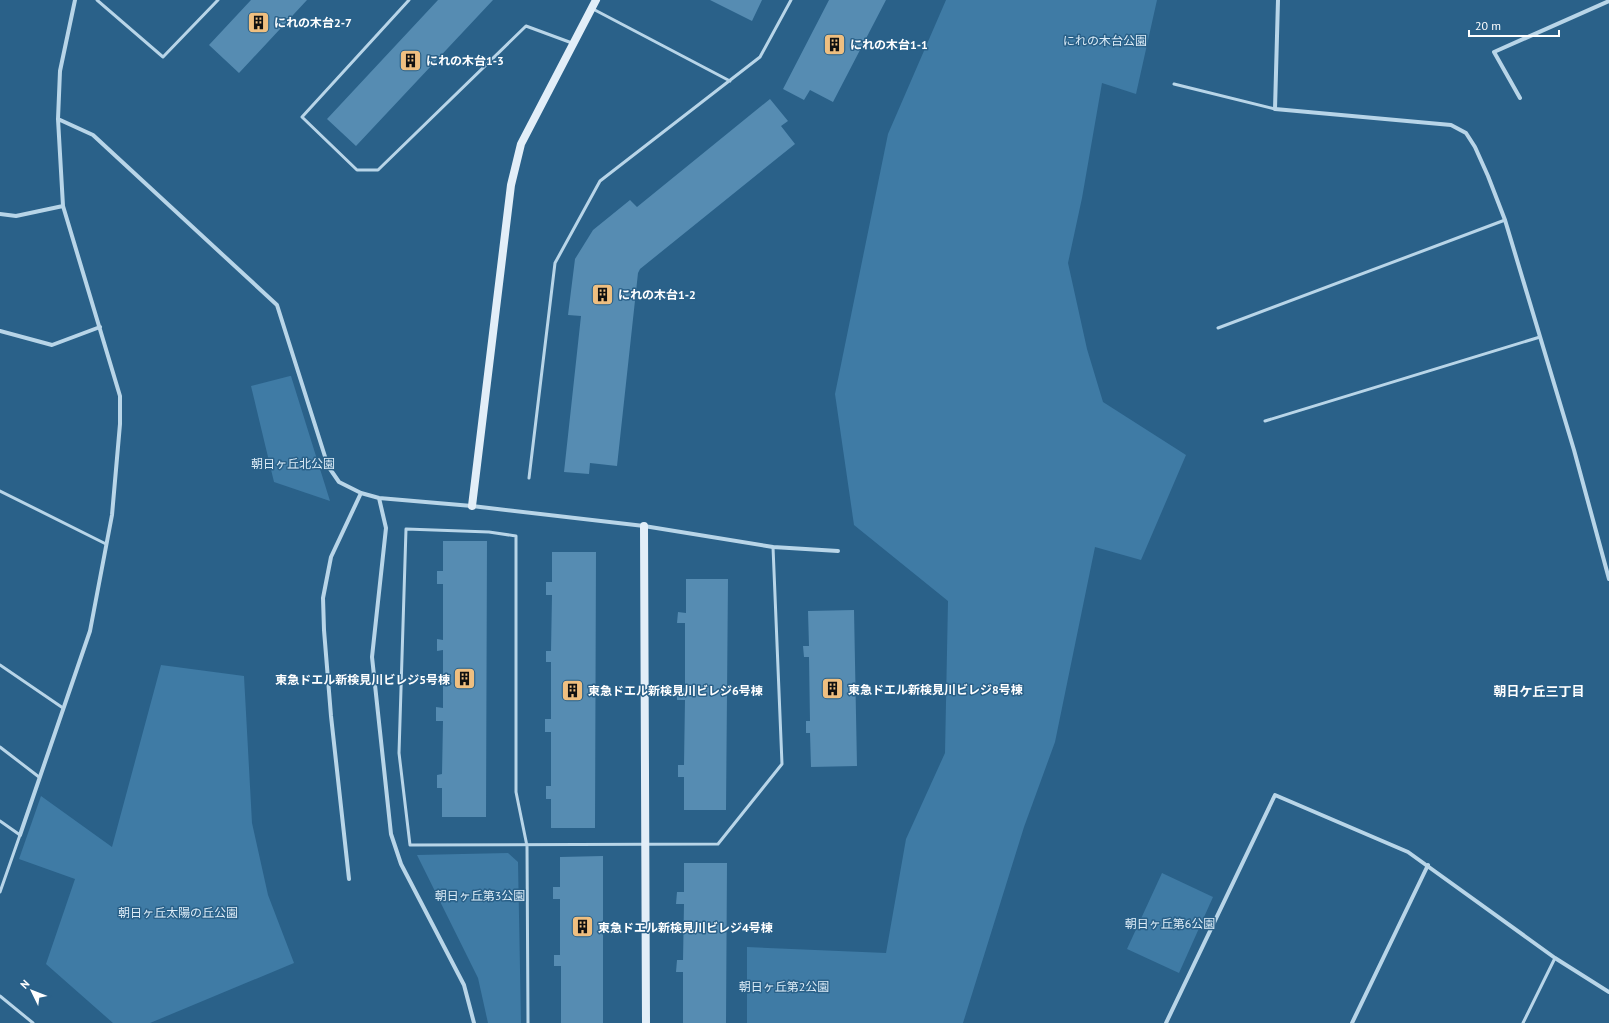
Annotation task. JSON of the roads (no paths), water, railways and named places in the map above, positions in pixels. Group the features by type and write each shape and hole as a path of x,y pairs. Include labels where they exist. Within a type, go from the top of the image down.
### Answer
{"street":[{"path":"20,835 90,631 112,515 120,424 120,396 63,206 58,119 60,71 75,0"},
{"path":"472,506 511,185 522,144 596,0"},
{"path":"1278,0 1275,109 1451,125 1466,133 1475,147 1505,220 1574,450 1609,579"},
{"path":"1520,98 1494,52 1609,1"},
{"path":"58,119 94,135 277,306 328,466 338,482 361,493 379,498 472,506 644,526 774,547 838,551"},
{"path":"0,214 16,216 63,206"},
{"path":"0,331 52,345 100,327"},
{"path":"349,879 331,716 323,598 331,557 361,493"},
{"path":"379,498 386,528 372,657 391,834 401,864 464,985 474,1023"},
{"path":"644,526 646,1023"},
{"path":"1166,1023 1275,794 1408,852 1555,958 1609,992"},
{"path":"1352,1023 1428,865"}],"lane":[{"path":"97,0 163,57 218,0"},
{"path":"409,0 302,117 357,170 378,170 526,26 574,43"},
{"path":"529,478 555,263 600,181 760,57 791,0"},
{"path":"592,8 730,81"},
{"path":"1174,84 1275,109"},
{"path":"1218,328 1505,220"},
{"path":"1265,421 1540,337"},
{"path":"0,491 106,544"},
{"path":"528,1023 527,846 516,792 516,536 489,532 406,529 399,753 410,845 527,846 718,844 782,764 774,547"},
{"path":"0,665 63,708"},
{"path":"0,747 39,777"},
{"path":"0,821 20,835 0,892"},
{"path":"1523,1023 1555,958"},
{"path":"0,996 33,1023"}],"place":[{"name":"にれの木台2-7","path":"258,22"},
{"name":"にれの木台1-1","path":"834,44"},
{"name":"にれの木台1-3","path":"410,60"},
{"name":"にれの木台1-2","path":"603,294"},
{"name":"東急ドエル新検見川ビレジ5号棟","path":"465,679"},
{"name":"東急ドエル新検見川ビレジ8号棟","path":"832,689"},
{"name":"東急ドエル新検見川ビレジ6号棟","path":"573,690"},
{"name":"東急ドエル新検見川ビレジ4号棟","path":"582,927"}],"district":[{"name":"朝日ケ丘三丁目","path":"1539,691"}],"park label":[{"name":"にれの木台公園","path":"1105,40"},
{"name":"朝日ヶ丘北公園","path":"293,463"},
{"name":"朝日ヶ丘第3公園","path":"480,895"},
{"name":"朝日ヶ丘太陽の丘公園","path":"178,912"},
{"name":"朝日ヶ丘第6公園","path":"1170,923"},
{"name":"朝日ヶ丘第2公園","path":"784,986"}]}
